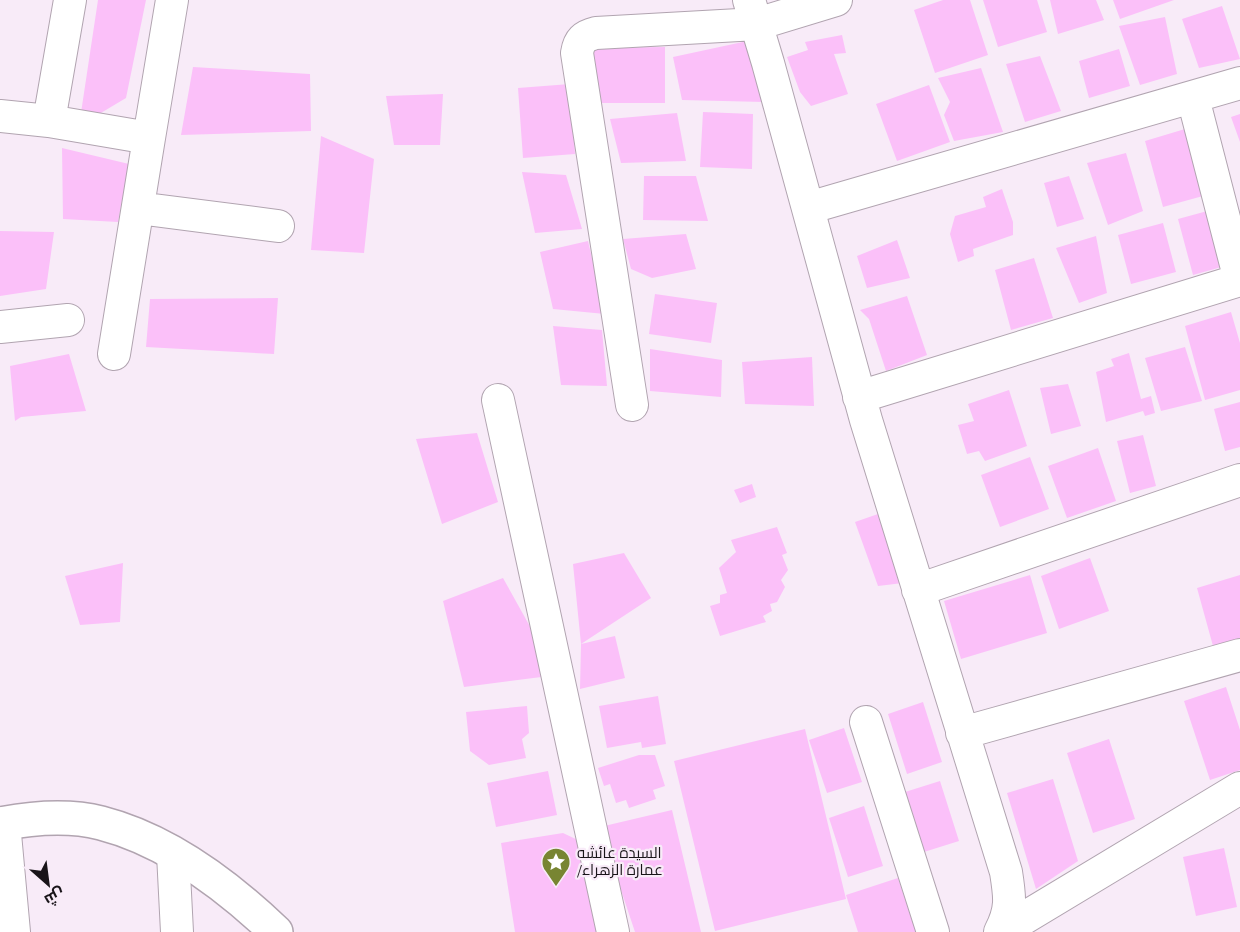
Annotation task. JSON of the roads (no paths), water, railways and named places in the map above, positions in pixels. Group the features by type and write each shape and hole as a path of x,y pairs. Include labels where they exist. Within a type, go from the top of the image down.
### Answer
{"main road":[{"path":"2,823 26,819 64,819 100,823 148,840 224,885 276,932"}],"street":[{"path":"49,122 70,0"},
{"path":"114,354 172,0"},
{"path":"632,405 577,53 578,45 582,39 596,33 836,0"},
{"path":"753,12 859,397 1006,872 1011,899 1009,916 1001,932"},
{"path":"808,207 1240,83"},
{"path":"859,397 1240,280 1193,98"},
{"path":"0,116 149,138"},
{"path":"138,208 278,226"},
{"path":"0,327 68,320"},
{"path":"498,400 613,932"},
{"path":"918,590 1240,480"},
{"path":"962,733 1240,654"},
{"path":"866,722 933,932"},
{"path":"1001,932 1240,788"},
{"path":"2,823 14,932"},
{"path":"173,854 177,932"}],"place":[{"name":"السيدة عائشه /عمارة الزهراء","path":"556,888"}]}
